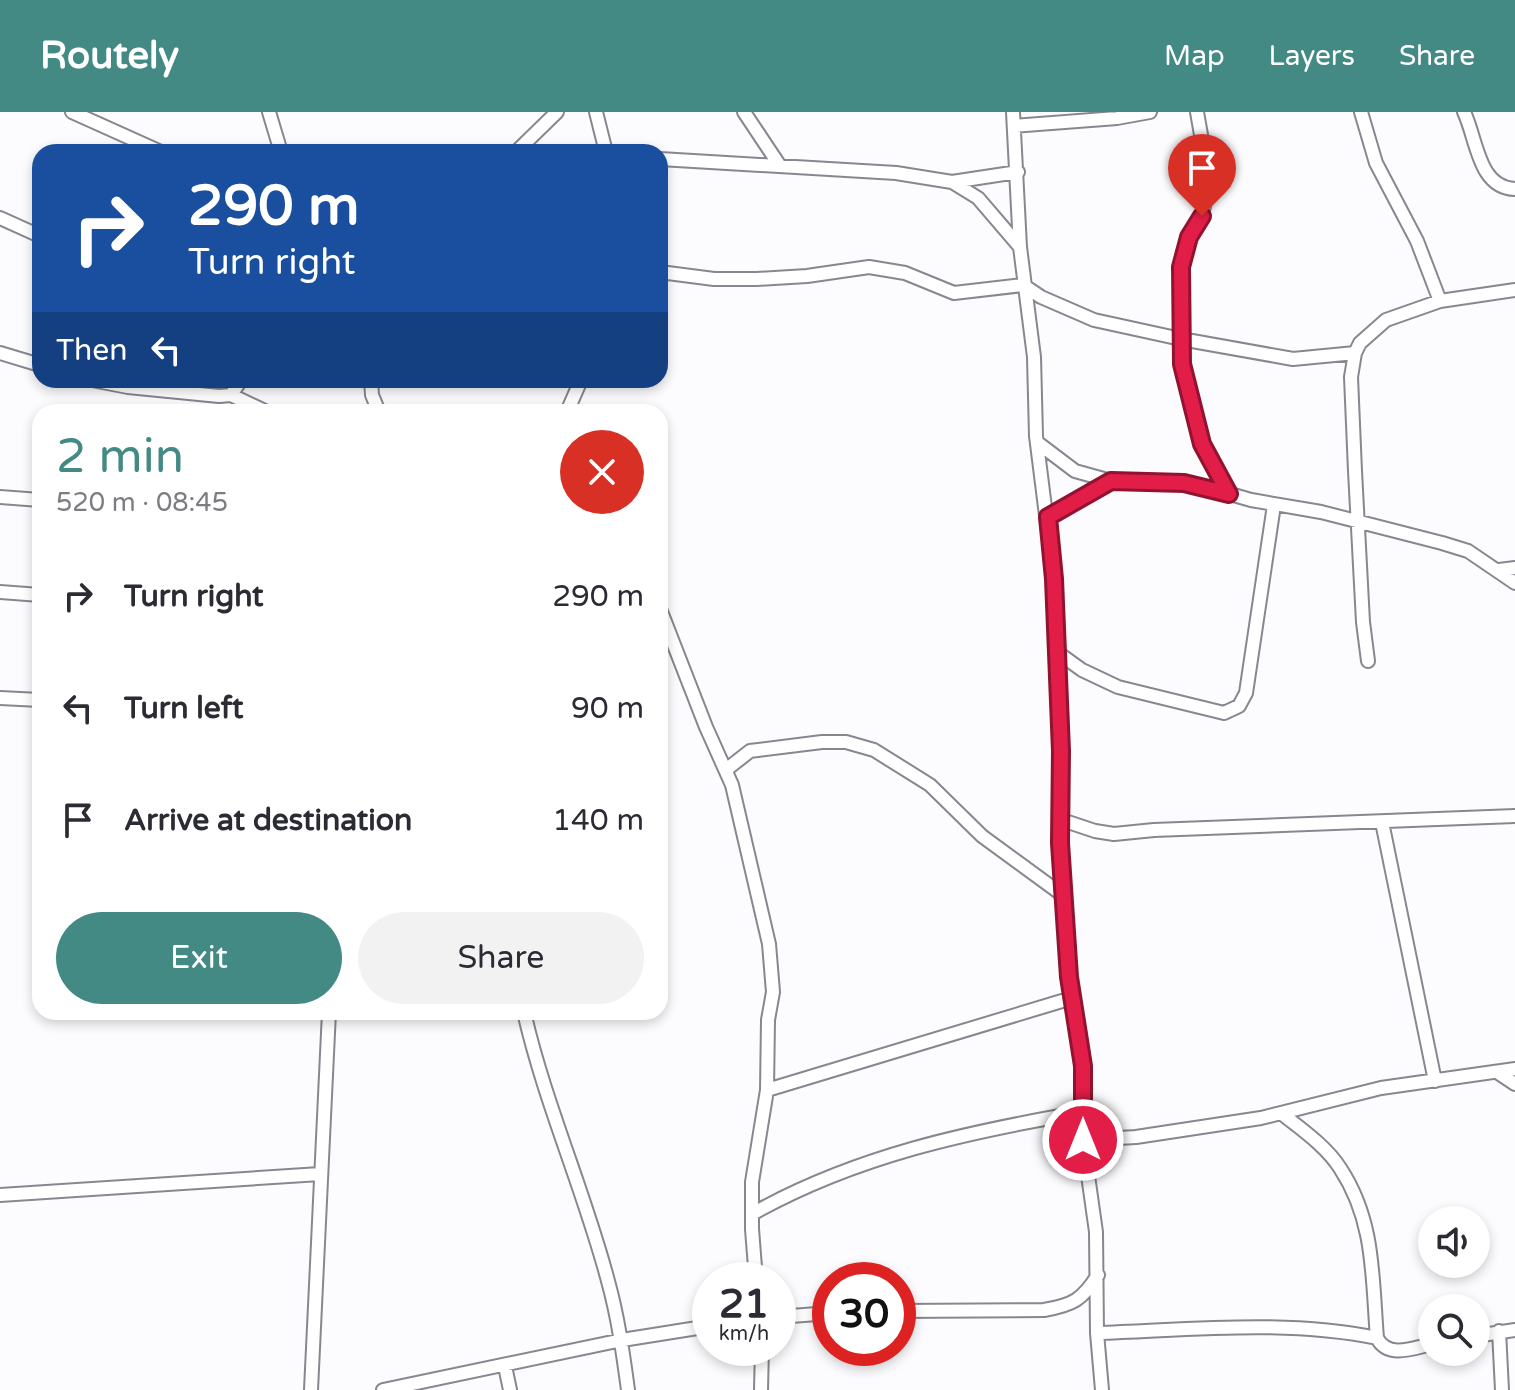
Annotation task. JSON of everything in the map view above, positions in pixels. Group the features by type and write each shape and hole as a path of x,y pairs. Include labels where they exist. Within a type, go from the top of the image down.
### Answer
{"street":[{"path":"72,112 143,144"},
{"path":"269,112 279,144"},
{"path":"524,144 557,112"},
{"path":"596,112 604,144"},
{"path":"744,112 780,166"},
{"path":"1102,1390 1097,1333 1095,1215 1083,1140 1083,1066 1072,998 1059,819 1061,751 1048,517 1038,443 1034,357 1023,285 1014,119 1117,118 1150,112"},
{"path":"1197,112 1204,152 1206,196 1202,216 1183,253 1180,285 1182,364 1198,433 1229,494"},
{"path":"1464,112 1489,178 1500,187 1515,189"},
{"path":"1364,115 1376,163 1417,241 1440,301"},
{"path":"668,159 896,173 952,182 1018,172"},
{"path":"952,182 978,198 1020,247"},
{"path":"0,218 32,232"},
{"path":"668,273 714,279 757,279 869,267 905,273 954,293 1023,285 1041,297 1094,320 1293,359 1355,353"},
{"path":"1368,661 1363,622 1351,377 1355,353 1360,343 1386,320 1440,301 1515,290"},
{"path":"0,353 32,363"},
{"path":"141,388 231,395 250,404"},
{"path":"231,395 236,388"},
{"path":"1038,443 1075,471 1111,481 1184,483 1274,505 1359,521 1468,551 1515,583"},
{"path":"1048,517 1111,481"},
{"path":"0,497 32,499"},
{"path":"1057,652 1082,670 1118,687 1224,713 1239,706 1246,693 1274,505"},
{"path":"1499,570 1515,568"},
{"path":"0,592 32,594"},
{"path":"668,630 706,727 727,769 763,909 771,955 773,992 768,1020 767,1090 753,1169 755,1262"},
{"path":"0,698 32,700"},
{"path":"727,769 750,751 834,742 874,750 930,785 982,836 1064,896"},
{"path":"1059,819 1114,834 1515,816"},
{"path":"1382,822 1435,1081"},
{"path":"767,1090 1072,998"},
{"path":"311,1390 329,1020"},
{"path":"526,1020 544,1087 599,1249 622,1340 628,1390"},
{"path":"1083,1140 1136,1137 1261,1118 1381,1088 1515,1069"},
{"path":"1497,1072 1515,1084"},
{"path":"752,1214 800,1189 877,1158 952,1137 1083,1112"},
{"path":"1281,1113 1339,1166 1363,1209 1370,1247 1377,1338 1386,1349 1394,1351 1418,1347"},
{"path":"0,1195 320,1174"},
{"path":"916,1311 1044,1310 1081,1298 1098,1275"},
{"path":"1097,1333 1272,1328 1345,1331 1377,1338"},
{"path":"383,1390 622,1340 692,1329"},
{"path":"1490,1333 1515,1330"},
{"path":"1499,1331 1502,1390"},
{"path":"505,1366 510,1390"},
{"path":"761,1390 762,1366"}],"route":[{"path":"1083,1140 1083,1066 1069,977 1060,843 1061,751 1054,579 1048,517 1111,481 1184,483 1229,494 1202,444 1188,396 1181,354 1183,253 1202,216"}]}
